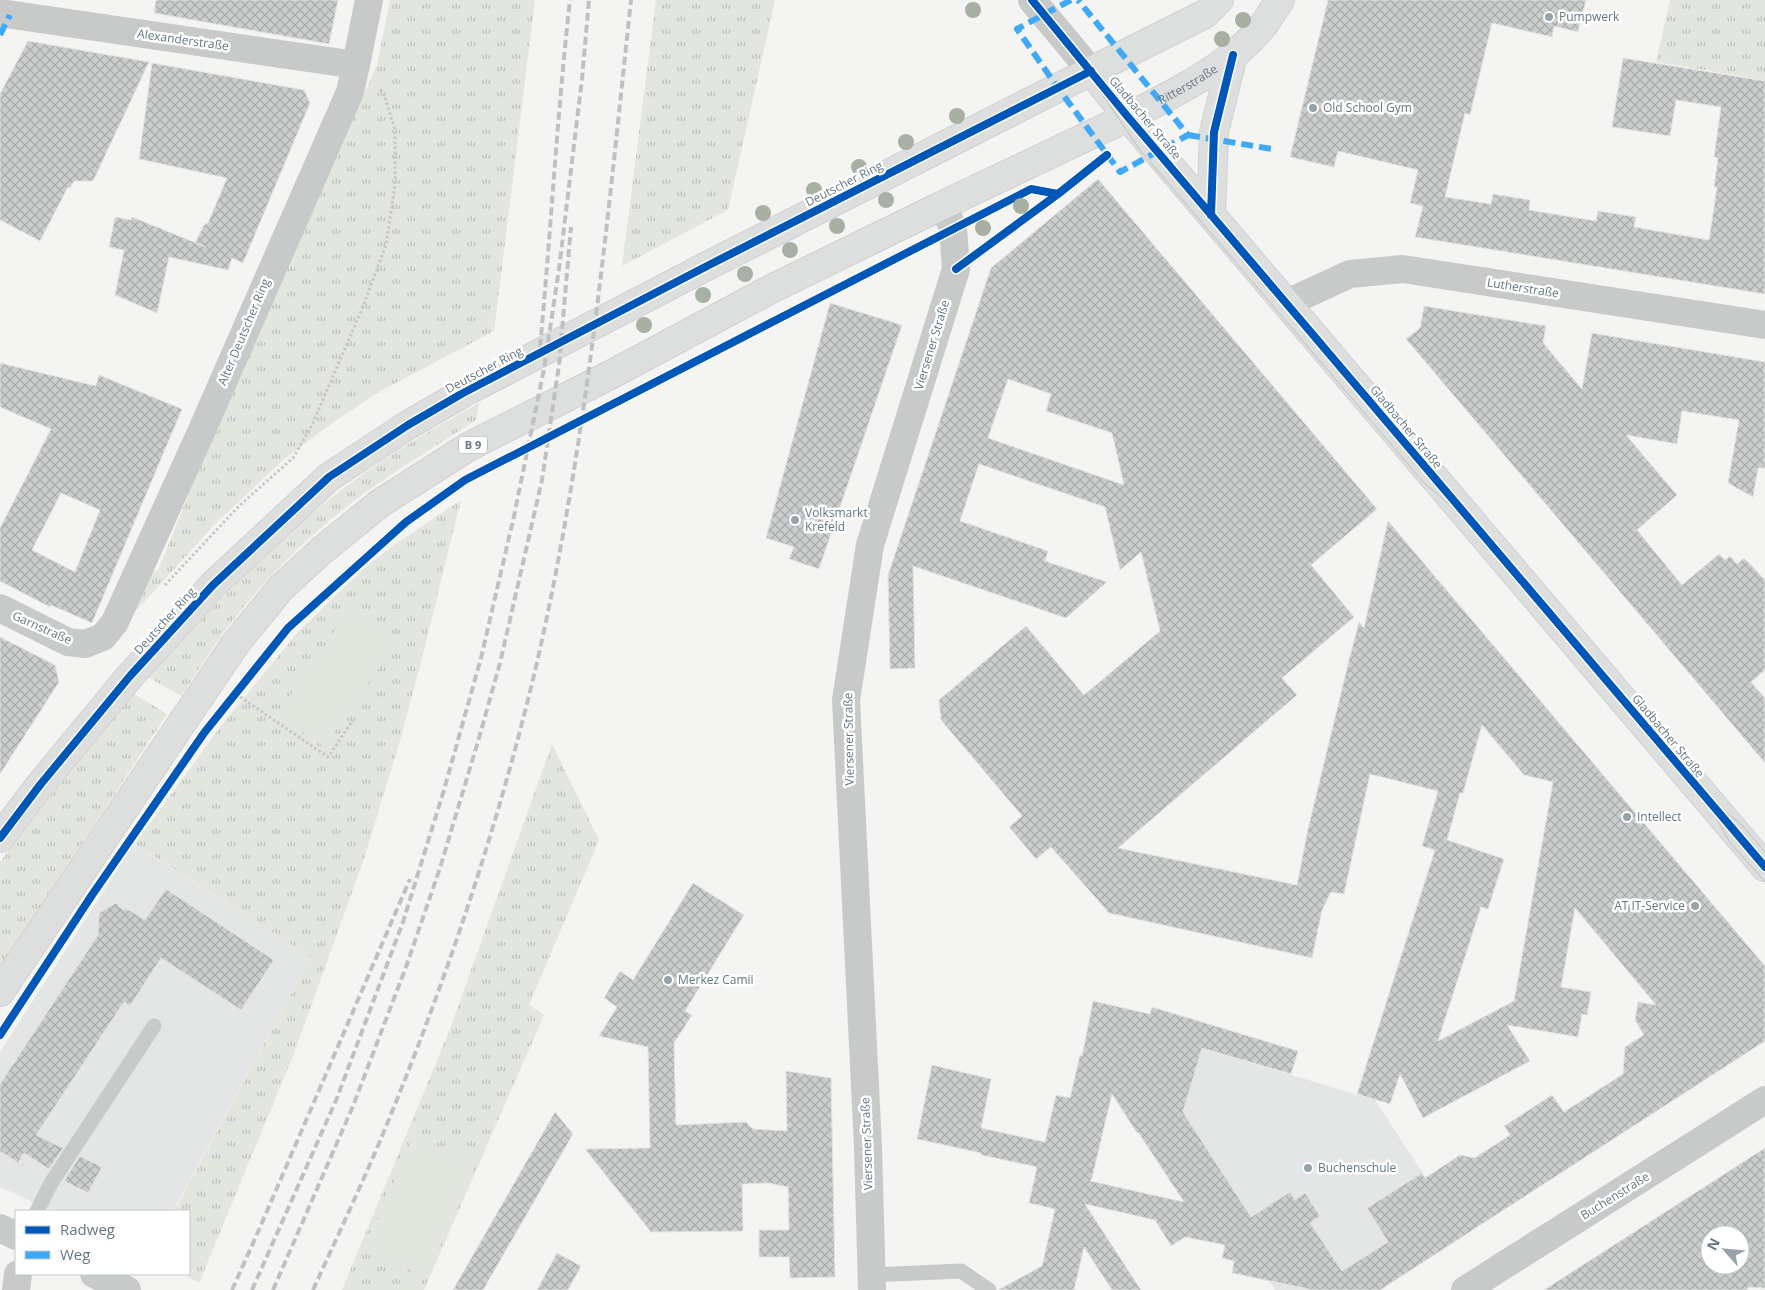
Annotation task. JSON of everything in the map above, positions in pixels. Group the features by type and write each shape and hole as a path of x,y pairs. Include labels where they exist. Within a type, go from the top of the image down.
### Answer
{"main road":[{"path":"1091,71 1205,14 1219,0"},
{"name":"Ritterstraße","path":"1128,118 1184,88 1233,55 1264,24 1280,0"},
{"path":"1211,215 1214,132 1233,55"},
{"name":"Gladbacher Straße","path":"1091,71 1128,118 1765,868"},
{"name":"Deutscher Ring","path":"0,838 40,785 130,676 213,585 328,477 408,425 463,393 709,265 1091,71"},
{"name":"B 9","path":"0,992 236,643 281,588 321,551 379,504 468,447 616,372 773,288 943,204 1128,118"}],"street":[{"name":"Alter Deutscher Ring","path":"85,644 103,637 115,622 202,430 350,92 369,0"},
{"name":"Gladbacher Straße","path":"1032,0 1091,71"},
{"name":"Alexanderstraße","path":"4,21 356,65"},
{"name":"Viersener Straße","path":"872,1282 868,1147 846,700 870,545 956,269 953,228 943,204"},
{"name":"Lutherstraße","path":"1287,303 1350,274 1403,269 1765,325"},
{"name":"Garnstraße","path":"0,608 68,642 85,644"},
{"name":"Buchenstraße","path":"1465,1290 1765,1100"},
{"path":"0,1228 15,1236"},
{"path":"16,1290 18,1275"},
{"path":"96,1275 127,1290"}],"lane":[{"path":"38,1210 51,1183 154,1026"},
{"path":"872,1282 961,1271 989,1290"}],"path":[{"path":"160,591 239,506 293,458 312,425 362,309 386,246 395,185 395,130 384,94 356,65"},
{"path":"236,694 328,757 353,720"}],"shaded area":[{"path":"134,844 311,957 174,1210 51,1210 0,1187 0,1052"},
{"name":"Buchenschule","path":"1155,1034 1375,1100 1464,1236 1381,1290 1275,1290 1140,1082"}],"green space":[{"path":"390,0 535,0 494,331 379,392 331,424 283,460 214,525 137,610 130,607 146,568 158,571 204,456 377,65"},
{"path":"656,0 775,0 728,210 622,266"},
{"path":"1670,0 1765,0 1765,80 1656,62"},
{"path":"479,403 476,420 358,498 283,563 234,619 181,696 148,677 252,568 307,518 380,462"},
{"path":"461,500 402,734 364,859 293,1056 199,1283 185,1275 190,1275 190,1210 175,1210 311,957 135,844 223,723 298,632 363,569 397,543"},
{"path":"348,612 395,645 324,747 277,714"},
{"path":"134,694 167,714 0,969 0,862 80,757"},
{"path":"552,744 599,840 529,1005 544,1015 424,1290 342,1290 450,1029"},
{"path":"414,1136 476,1162 427,1277 364,1251"}],"building":[{"path":"156,0 338,0 329,44 154,13"},
{"path":"1328,0 1586,0 1578,32 1554,26 1552,37 1492,23 1470,115 1465,113 1445,197 1491,204 1493,194 1530,200 1529,210 1596,221 1598,211 1636,217 1634,227 1709,240 1717,187 1714,187 1718,158 1714,157 1721,107 1676,100 1670,136 1612,127 1623,58 1765,81 1765,294 1415,237 1423,206 1410,203 1418,170 1338,151 1334,167 1290,157"},
{"path":"28,41 149,62 93,181 74,181 70,188 68,187 40,241 0,220 0,94"},
{"path":"152,63 304,90 310,103 243,263 232,258 228,270 169,257 157,313 115,295 124,250 109,247 115,217 131,220 132,217 195,243 204,225 208,223 227,178 139,159"},
{"path":"1098,179 1377,509 1311,565 1354,617 1282,678 1297,695 1118,848 1297,885 1308,829 1348,664 1359,622 1364,628 1388,521 1765,966 1765,1041 1380,1290 1313,1290 1232,1273 1234,1261 1222,1258 1225,1245 1185,1237 1171,1246 1155,1220 1085,1204 1141,1290 1112,1290 1084,1247 1074,1290 998,1290 1042,1266 1055,1209 1029,1203 1037,1167 917,1139 932,1065 991,1079 981,1128 1045,1142 1056,1095 1070,1098 1080,1055 1082,1056 1093,1001 1150,1014 1152,1007 1298,1051 1291,1074 1202,1048 1183,1112 1251,1217 1290,1192 1295,1200 1305,1193 1320,1216 1310,1223 1342,1271 1388,1242 1367,1208 1422,1173 1425,1178 1460,1155 1475,1158 1510,1135 1504,1126 1552,1095 1564,1112 1623,1074 1625,1047 1644,1035 1635,1020 1638,1002 1656,1005 1575,908 1561,987 1591,992 1587,1015 1582,1014 1578,1037 1507,1025 1530,1061 1423,1118 1400,1074 1390,1104 1357,1094 1435,850 1422,846 1438,791 1370,774 1344,894 1331,892 1322,910 1312,958 1109,913 1051,847 1036,859 1009,827 1022,816 941,720 939,700 1026,626 1084,695 1160,631 1141,552 1120,570 1105,507 979,464 960,521 1048,551 1045,561 1107,582 1066,618 913,566 915,668 890,669 888,575 991,268","holes":["1008,379 1051,394 1046,411 1112,433 1124,485 988,438","1482,725 1524,775 1553,782 1514,1001 1438,1041 1481,907 1488,909 1504,859 1447,840 1460,793 1463,793","1112,1094 1184,1202 1090,1181"]},
{"path":"830,303 902,325 819,569 789,559 794,547 766,538"},
{"path":"1424,306 1546,326 1543,343 1582,389 1592,333 1765,362 1765,468 1758,468 1753,497 1728,483 1739,420 1682,411 1677,444 1626,435 1677,495 1637,530 1682,585 1719,554 1725,560 1730,556 1737,564 1744,558 1765,580 1765,670 1751,682 1765,698 1765,763 1406,339 1420,328"},
{"path":"0,363 96,386 99,375 182,409 92,623 51,605 50,607 0,581 0,528 51,429 0,407","holes":["61,493 100,510 75,572 32,550"]},
{"path":"0,637 55,665 59,682 0,774"},
{"path":"693,883 744,915 685,1011 692,1015 674,1043 676,1125 746,1122 753,1129 787,1131 786,1071 831,1078 835,1277 790,1278 789,1257 759,1257 759,1230 789,1230 788,1187 768,1183 742,1184 743,1231 651,1232 585,1149 650,1148 648,1047 599,1036 617,1007 604,998 620,971 633,980"},
{"path":"166,889 274,960 241,1010 161,958 130,1006 124,1002 36,1135 63,1148 49,1169 24,1153 18,1163 0,1151 0,1084 98,935 99,913 116,903 122,909 129,910 145,920"},
{"path":"555,1112 573,1134 483,1290 453,1290"},
{"path":"1765,1148 1765,1288 1748,1287 1747,1290 1544,1290"},
{"path":"80,1156 102,1167 88,1193 64,1181"},
{"path":"557,1253 581,1266 568,1290 537,1290"}],"tram line":[{"path":"1028,0 1091,78 1140,150 1424,483 1460,513 1712,810 1729,841 1765,882"},
{"path":"1047,12 1097,72 1145,143 1328,359"},
{"path":"1711,797 1719,807 1741,824 1765,852"}],"railway":[{"path":"540,347 561,86 570,0"},
{"path":"252,1290 337,1098 403,922 444,790 481,658 514,516 544,369 559,269 582,79 589,0"},
{"path":"313,1290 387,1124 430,1013 488,844 535,671 553,588 581,421 604,253 631,0"},
{"path":"273,1290 353,1106 406,967 440,868 479,738 500,663 542,480 559,365 571,227"},
{"path":"232,1290 410,879"}],"marked path":[{"path":"1071,0 1017,29 1120,172 1188,135 1078,0"},
{"path":"0,35 10,15"},
{"path":"1188,135 1272,149"}],"cycle path":[{"path":"1032,0 1128,117 1765,867"},
{"path":"1211,215 1214,132 1233,55"},
{"path":"0,838 40,785 130,676 213,585 329,477 408,425 463,393 709,265 1091,71"},
{"path":"956,269 1058,194 1107,155"},
{"path":"0,1035 92,895 204,733 288,628 406,522 465,480 1031,189 1058,194"}],"place":[{"name":"Pumpwerk","path":"1549,17"},
{"name":"Old School Gym","path":"1313,108"},
{"name":"Volksmarkt Krefeld","path":"795,520"},
{"name":"Intellect","path":"1627,817"},
{"name":"AT IT-Service","path":"1695,906"},
{"name":"Merkez Camii","path":"668,980"},
{"name":"Buchenschule","path":"1308,1168"}]}
